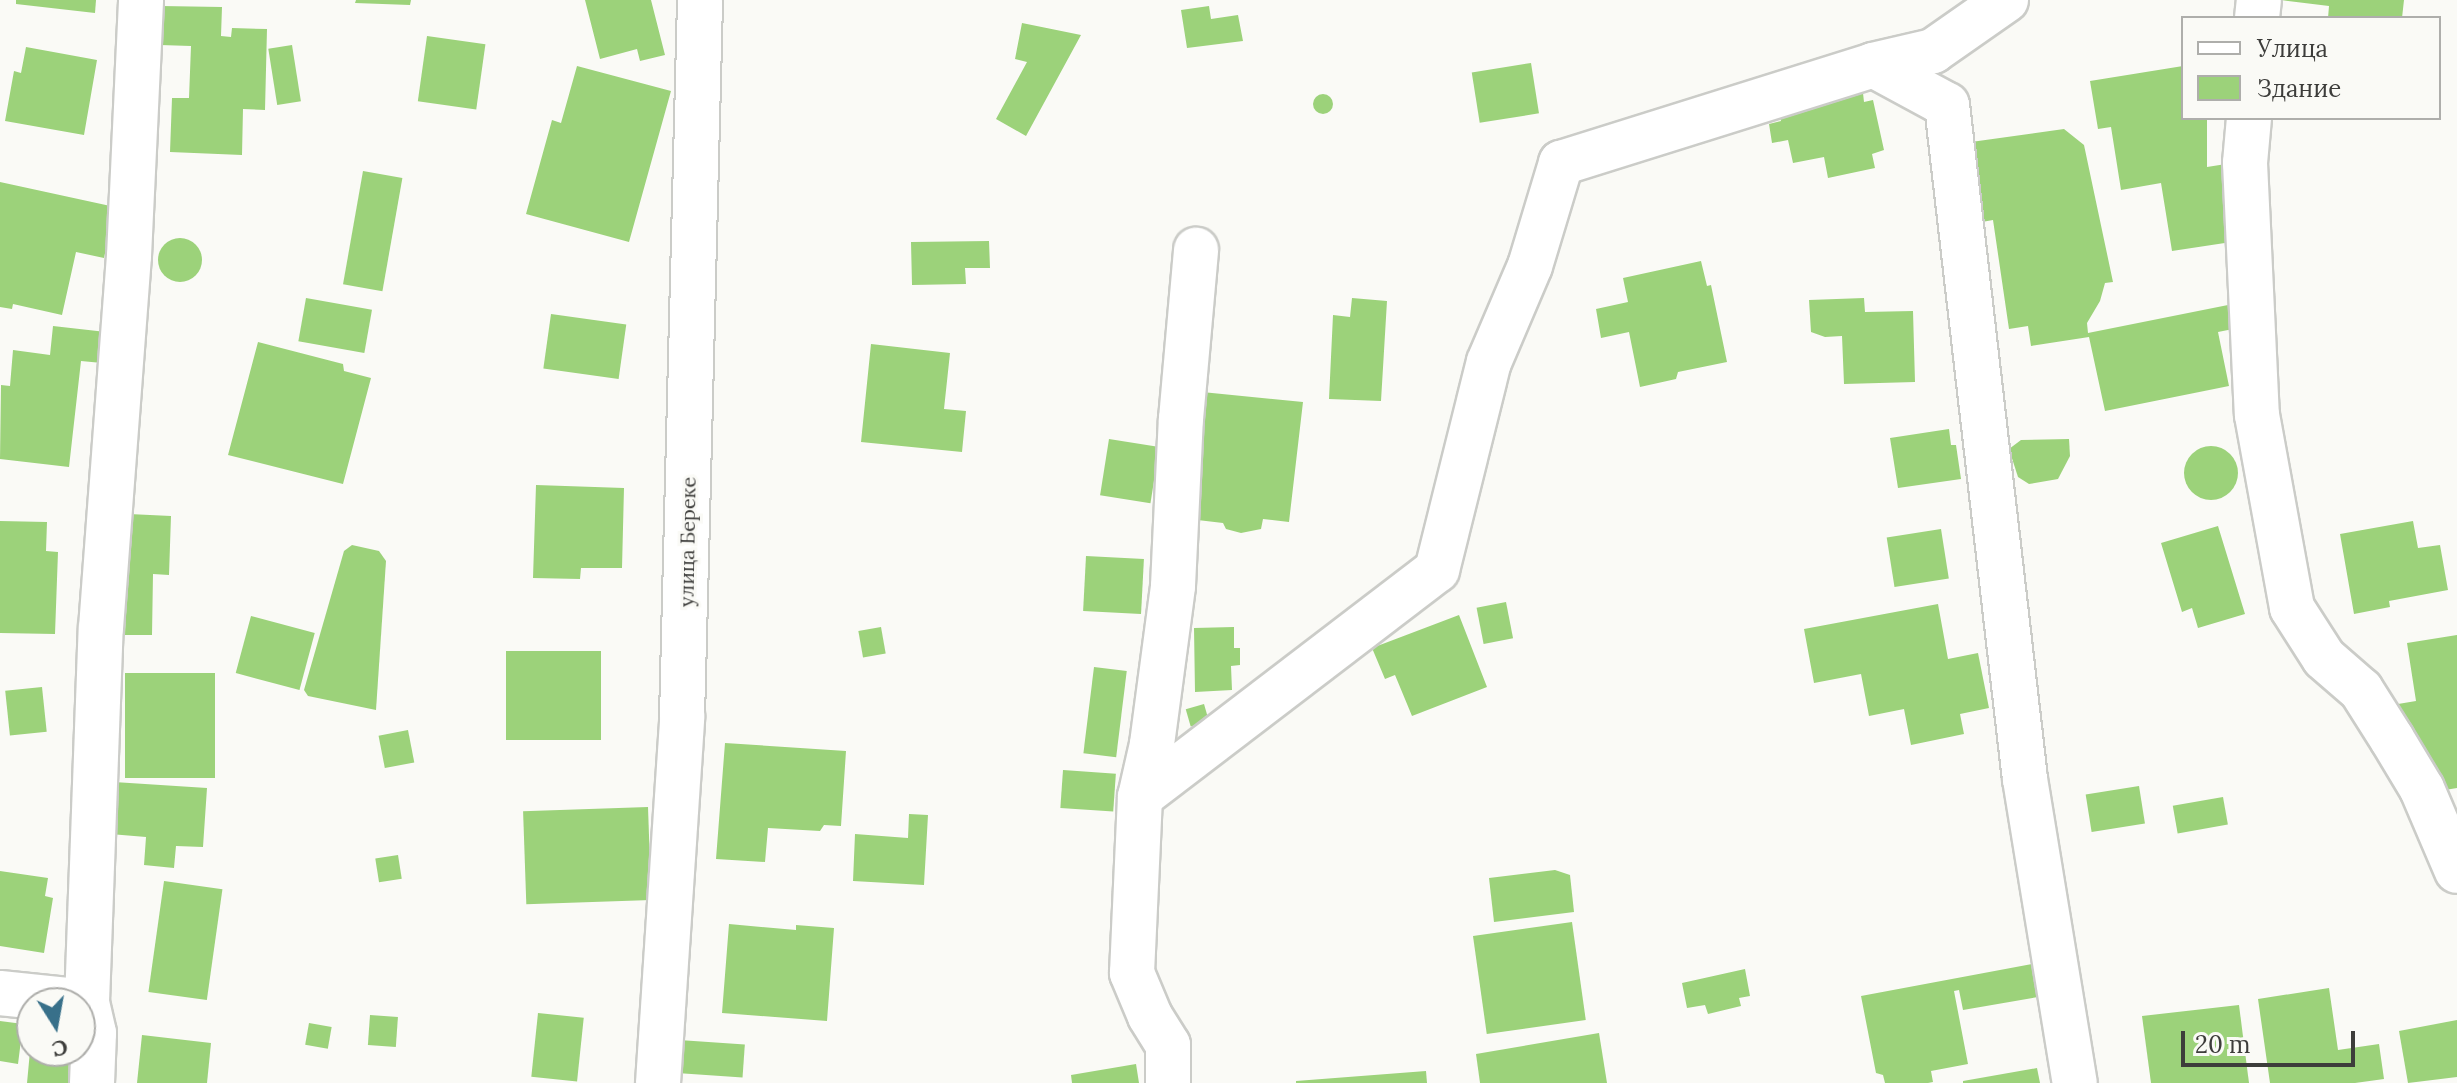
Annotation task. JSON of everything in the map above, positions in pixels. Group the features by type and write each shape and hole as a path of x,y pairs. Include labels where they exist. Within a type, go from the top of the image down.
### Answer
{"street":[{"path":"88,987 101,628 129,256 141,0"},
{"name":"улица Береке","path":"658,1083 682,702 700,0"},
{"path":"1140,797 1437,570 1489,362 1530,266 1561,163 1873,65 1933,51 2006,0"},
{"path":"1961,31 1947,105 2025,779 2075,1083"},
{"path":"1873,65 1947,105"},
{"path":"2249,120 2245,163 2257,415 2292,608 2324,658 2361,690 2392,739 2422,789 2453,854 2457,871"},
{"path":"1168,1083 1168,1045 1150,1016 1132,973 1140,797 1152,744 1173,586 1196,250"}],"building":[{"path":"16,0 96,0 95,13 16,4"},
{"path":"356,0 411,0 410,5 355,3"},
{"path":"585,0 651,0 665,55 640,61 637,49 600,59"},
{"path":"2281,0 2404,0 2402,16 2328,16 2329,6"},
{"path":"161,6 222,7 221,36 231,37 232,28 267,29 265,110 243,109 242,155 170,152 172,98 189,98 191,46 160,45"},
{"path":"1209,6 1211,19 1238,15 1243,41 1187,48 1181,10"},
{"path":"1022,23 1081,35 1026,136 996,119 1027,62 1015,59"},
{"path":"427,36 485,44 476,110 418,101"},
{"path":"292,45 301,101 277,105 268,49"},
{"path":"26,47 97,60 84,135 5,121 14,71 21,73"},
{"path":"1531,63 1539,113 1480,123 1472,72"},
{"path":"577,66 671,91 629,242 526,214 552,120 561,123"},
{"path":"2181,66 2181,120 2207,120 2207,167 2226,164 2238,241 2172,251 2161,183 2121,190 2111,127 2098,129 2090,81"},
{"path":"1863,93 1864,102 1873,100 1884,150 1872,154 1875,168 1828,178 1824,157 1793,163 1788,140 1772,143 1769,124 1781,121 1779,110"},
{"path":"1323,94 1330,97 1333,104 1330,111 1323,114 1316,111 1313,104 1316,97"},
{"path":"2064,129 2084,145 2113,282 2105,283 2100,301 2087,323 2088,333 2233,304 2238,328 2218,332 2229,386 2105,411 2089,337 2031,346 2028,326 2009,329 1993,220 1982,222 1971,142"},
{"path":"363,171 402,178 382,291 343,284"},
{"path":"0,182 115,207 104,258 76,252 62,315 13,304 12,309 0,307"},
{"path":"180,238 196,244 202,260 196,276 180,282 164,276 158,260 164,244"},
{"path":"989,241 990,268 965,268 966,284 912,285 911,242"},
{"path":"1701,261 1707,286 1711,285 1727,362 1678,372 1676,379 1640,387 1629,332 1601,338 1596,309 1628,302 1623,278"},
{"path":"306,298 372,310 364,353 298,341"},
{"path":"1352,298 1387,301 1381,401 1329,399 1333,315 1350,317"},
{"path":"1864,298 1865,312 1913,311 1915,382 1844,384 1842,336 1825,337 1811,332 1809,300"},
{"path":"551,314 626,325 619,379 543,368"},
{"path":"53,326 106,332 102,363 81,361 69,467 0,459 1,385 10,386 13,350 50,355"},
{"path":"258,342 343,364 344,371 371,378 343,484 228,455"},
{"path":"871,344 950,353 944,409 966,411 962,452 861,442"},
{"path":"1202,392 1303,402 1289,522 1263,519 1261,529 1241,533 1226,529 1223,523 1189,519"},
{"path":"1949,429 1951,445 1956,445 1961,479 1898,488 1890,438"},
{"path":"1109,439 1159,447 1150,503 1100,495"},
{"path":"2069,439 2070,456 2058,479 2029,484 2018,477 2009,449 2021,440"},
{"path":"2211,446 2230,454 2238,473 2230,492 2211,500 2192,492 2184,473 2192,454"},
{"path":"536,485 624,488 622,568 581,568 580,579 533,578"},
{"path":"129,514 171,516 169,575 153,574 152,635 125,635"},
{"path":"0,521 47,522 46,551 58,552 55,634 0,633"},
{"path":"2413,521 2418,548 2440,545 2448,590 2389,601 2390,607 2354,614 2340,534"},
{"path":"2218,526 2245,614 2198,628 2192,608 2182,612 2161,543"},
{"path":"1941,529 1949,578 1894,587 1887,538"},
{"path":"352,545 379,551 386,561 376,710 308,696 304,690 344,551"},
{"path":"1086,556 1144,559 1141,614 1083,611"},
{"path":"1506,602 1513,638 1484,644 1477,608"},
{"path":"1938,604 1948,659 1978,653 1989,708 1960,714 1964,734 1911,745 1904,709 1869,716 1861,674 1814,683 1804,629"},
{"path":"1459,615 1487,687 1412,716 1395,675 1385,679 1372,648"},
{"path":"251,616 315,633 299,690 236,673"},
{"path":"881,627 886,654 863,658 858,631"},
{"path":"1234,627 1234,648 1240,648 1240,665 1231,666 1232,690 1195,692 1194,628"},
{"path":"2457,635 2457,788 2439,791 2386,706 2416,701 2407,643"},
{"path":"506,651 601,651 601,740 506,740"},
{"path":"1094,667 1127,671 1116,757 1083,753"},
{"path":"125,673 215,673 215,778 125,778"},
{"path":"42,687 47,732 10,736 5,691"},
{"path":"1204,704 1209,721 1191,727 1186,709"},
{"path":"408,730 414,762 385,768 379,736"},
{"path":"725,743 846,751 841,826 824,825 820,831 768,828 765,862 716,859"},
{"path":"1063,770 1116,774 1113,812 1060,808"},
{"path":"114,782 207,788 203,847 176,846 174,868 144,865 146,837 110,834"},
{"path":"2139,786 2145,824 2092,832 2086,794"},
{"path":"2223,797 2228,825 2178,833 2173,806"},
{"path":"648,807 651,900 526,904 523,811"},
{"path":"909,814 928,815 924,885 853,881 855,834 908,838"},
{"path":"398,855 402,879 379,882 375,859"},
{"path":"1555,870 1570,875 1574,912 1494,922 1489,878"},
{"path":"0,871 48,878 45,896 53,898 44,953 0,946"},
{"path":"164,881 222,889 207,1000 148,992"},
{"path":"1572,922 1586,1020 1487,1034 1473,936"},
{"path":"729,924 796,930 796,925 834,928 827,1021 722,1013"},
{"path":"2032,964 2038,997 1963,1010 1959,990 1954,991 1968,1064 1931,1071 1933,1082 1928,1083 1885,1083 1883,1075 1876,1073 1861,996"},
{"path":"1745,969 1750,996 1739,998 1741,1006 1708,1014 1705,1005 1687,1008 1682,983"},
{"path":"2329,988 2338,1050 2379,1044 2384,1079 2355,1083 2270,1083 2258,999"},
{"path":"2239,1005 2249,1083 2151,1083 2142,1016"},
{"path":"538,1013 584,1018 577,1081 531,1077"},
{"path":"370,1015 398,1017 396,1047 368,1045"},
{"path":"2457,1020 2457,1077 2408,1083 2399,1031"},
{"path":"0,1021 16,1023 16,1064 0,1061"},
{"path":"309,1023 332,1027 328,1049 305,1045"},
{"path":"1599,1033 1607,1083 1480,1083 1476,1054"},
{"path":"142,1035 211,1043 207,1083 137,1083"},
{"path":"679,1040 745,1045 743,1078 677,1073"},
{"path":"1136,1064 1139,1083 1072,1083 1071,1075"},
{"path":"28,1067 70,1067 68,1083 27,1083"},
{"path":"2037,1068 2040,1083 1963,1083 1963,1081"},
{"path":"1426,1071 1427,1083 1296,1083 1296,1081"}]}
